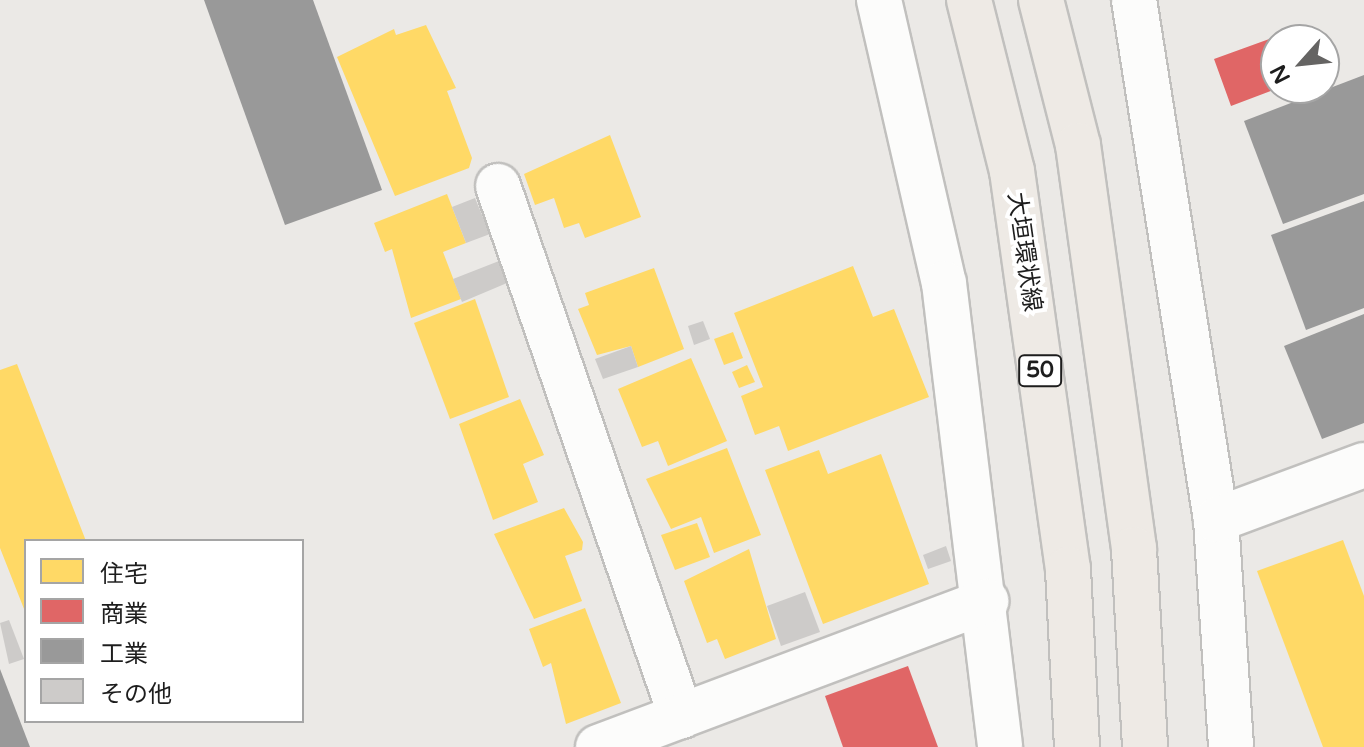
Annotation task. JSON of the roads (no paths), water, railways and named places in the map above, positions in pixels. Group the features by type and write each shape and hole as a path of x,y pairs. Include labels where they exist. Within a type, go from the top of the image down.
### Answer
{"main road":[{"name":"大垣環状線","path":"969,0 1012,171 1068,569 1077,747"},
{"path":"1041,0 1080,160 1134,549 1145,747"}],"street":[{"path":"879,0 944,283 986,601 1000,747"},
{"path":"1134,0 1216,520 1231,747"},
{"path":"498,186 681,716"},
{"path":"1216,520 1364,465"},
{"path":"598,747 986,601"}]}
